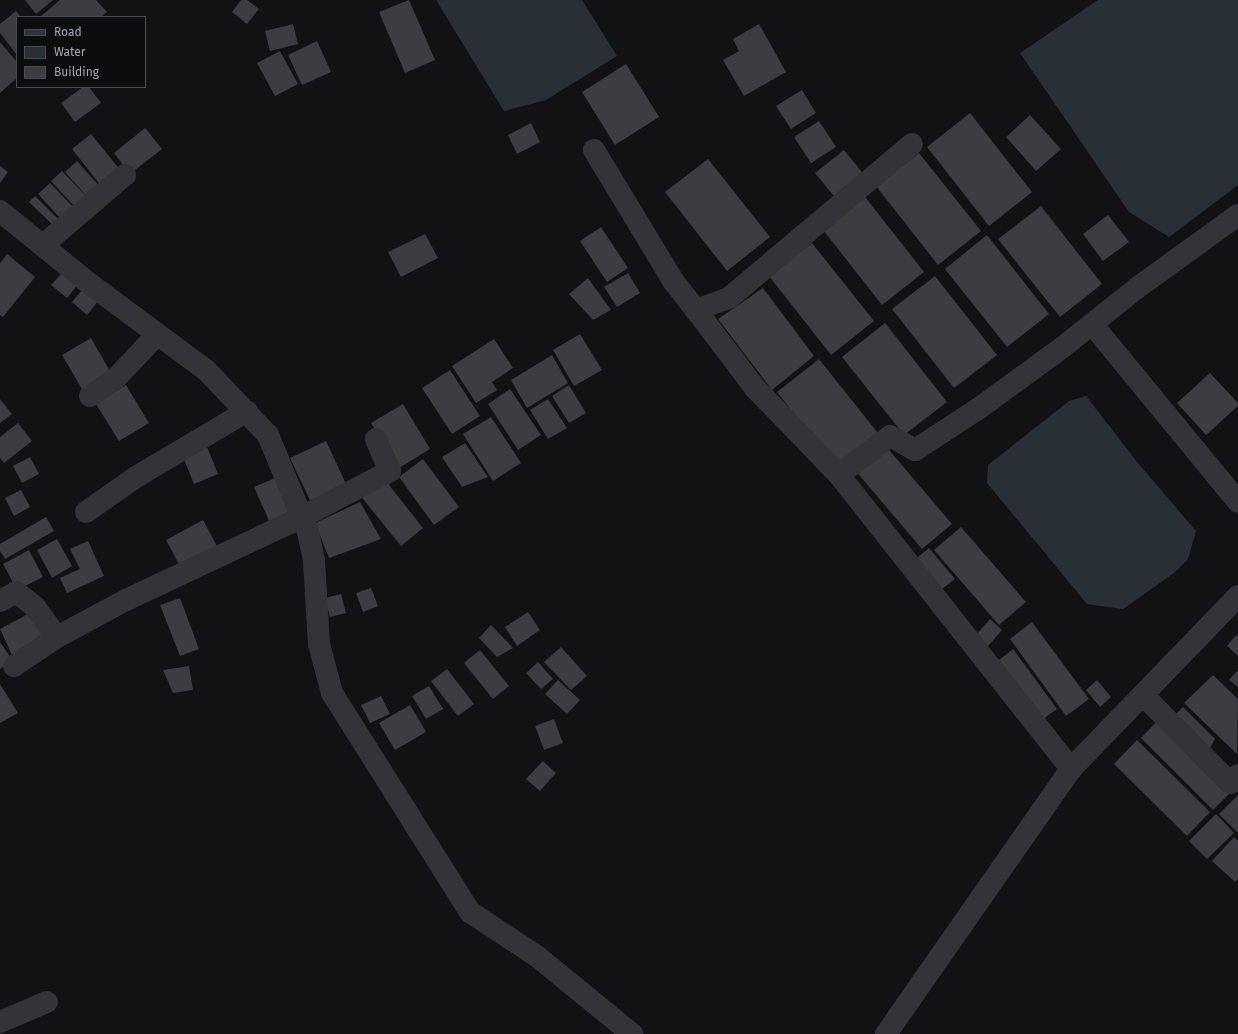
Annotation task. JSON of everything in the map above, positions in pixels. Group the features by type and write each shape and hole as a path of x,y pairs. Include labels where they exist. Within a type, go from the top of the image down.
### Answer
{"street":[{"path":"696,310 729,298 912,144"},
{"path":"594,150 674,282 755,388 838,475 1071,769"},
{"path":"43,245 124,175"},
{"path":"0,211 157,335 206,370 247,411 268,435 308,532 314,561 319,644 332,693 470,912 538,957 632,1034"},
{"path":"838,475 890,436 915,450 978,409 1238,215"},
{"path":"1092,324 1238,502"},
{"path":"90,396 116,378 157,335"},
{"path":"86,512 136,477 247,411"},
{"path":"14,666 57,637 126,600 302,517 390,471 376,439"},
{"path":"0,601 16,592 35,607 57,637"},
{"path":"886,1034 1071,769 1238,596"},
{"path":"1143,695 1230,783 1238,775"},
{"path":"0,1022 47,1002"}],"water":[{"path":"436,0 582,0 617,56 546,100 504,111"},
{"path":"1098,0 1238,0 1238,185 1169,237 1129,212 1020,53"},
{"path":"1086,396 1138,463 1196,531 1188,559 1174,573 1123,609 1087,604 987,483 988,465 1069,401"}],"building":[{"path":"25,0 53,0 36,14"},
{"path":"60,0 96,0 107,12 102,16 41,16"},
{"path":"241,0 247,0 259,9 247,24 232,12"},
{"path":"409,0 435,60 405,73 379,12"},
{"path":"16,11 20,16 16,16 16,54 0,33 0,24"},
{"path":"293,24 298,44 270,51 265,31"},
{"path":"759,24 786,72 744,96 723,60 739,51 733,39"},
{"path":"317,41 331,72 302,85 288,55"},
{"path":"0,42 16,61 16,79 0,93"},
{"path":"280,51 298,84 275,96 257,63"},
{"path":"626,64 659,117 615,145 582,92"},
{"path":"82,88 90,88 101,103 75,122 61,103"},
{"path":"802,90 816,113 791,129 776,106"},
{"path":"970,113 1032,192 989,226 927,147"},
{"path":"1030,115 1061,149 1036,171 1006,137"},
{"path":"819,121 836,147 811,163 794,137"},
{"path":"531,123 540,142 517,154 508,135"},
{"path":"145,128 162,149 130,174 114,153"},
{"path":"91,134 121,171 102,187 72,149"},
{"path":"844,150 866,177 838,201 815,173"},
{"path":"919,153 981,231 938,265 876,186"},
{"path":"708,159 770,237 727,271 665,192"},
{"path":"77,161 101,188 89,199 65,172"},
{"path":"0,166 8,172 0,183"},
{"path":"62,171 86,196 75,207 51,181"},
{"path":"50,183 75,209 63,221 38,194"},
{"path":"862,193 924,272 882,305 820,226"},
{"path":"35,196 61,222 55,227 29,202"},
{"path":"1041,206 1102,284 1060,317 998,239"},
{"path":"1108,215 1129,242 1103,261 1083,234"},
{"path":"601,227 628,268 607,282 580,241"},
{"path":"425,234 438,258 401,277 388,252"},
{"path":"987,235 1049,314 1007,347 945,269"},
{"path":"812,243 874,321 831,355 769,276"},
{"path":"7,254 35,277 3,317 0,315 0,263"},
{"path":"64,271 79,283 67,298 51,285"},
{"path":"628,273 640,293 617,307 604,287"},
{"path":"935,276 997,355 954,388 892,309"},
{"path":"588,278 611,310 593,320 569,294"},
{"path":"84,288 99,300 87,315 72,302"},
{"path":"763,288 814,356 772,390 718,319"},
{"path":"885,323 947,402 904,435 842,357"},
{"path":"580,334 602,370 574,386 553,350"},
{"path":"91,338 111,373 82,389 62,355"},
{"path":"494,339 513,368 492,382 497,390 476,403 452,366"},
{"path":"552,355 568,383 527,408 511,380"},
{"path":"819,359 881,437 839,471 777,392"},
{"path":"450,370 480,416 452,434 422,388"},
{"path":"1210,373 1238,403 1238,406 1206,435 1177,403"},
{"path":"126,385 149,423 119,441 96,404"},
{"path":"569,385 586,413 569,423 552,396"},
{"path":"510,389 541,435 518,450 488,404"},
{"path":"0,399 12,414 0,423"},
{"path":"548,399 567,428 548,439 530,410"},
{"path":"403,404 430,449 399,468 371,423"},
{"path":"491,417 521,463 493,481 463,434"},
{"path":"18,423 32,441 4,463 0,458 0,437"},
{"path":"203,437 218,474 194,484 179,447"},
{"path":"326,441 353,499 317,515 290,458"},
{"path":"465,443 488,477 462,487 442,457"},
{"path":"884,444 952,524 922,549 854,469"},
{"path":"30,457 39,474 22,483 13,466"},
{"path":"423,459 459,507 434,525 399,477"},
{"path":"382,476 423,528 401,546 359,494"},
{"path":"278,477 294,513 270,523 254,487"},
{"path":"21,490 30,507 14,516 5,498"},
{"path":"360,502 381,539 329,558 315,523"},
{"path":"46,517 54,531 5,559 0,551 0,544"},
{"path":"203,520 225,561 188,581 166,540"},
{"path":"961,527 1026,602 999,625 934,550"},
{"path":"57,539 72,566 52,578 37,550"},
{"path":"88,541 104,576 67,593 60,578 80,569 70,549"},
{"path":"929,548 955,579 937,593 912,562"},
{"path":"29,550 43,577 17,590 3,564"},
{"path":"371,588 378,606 363,612 356,593"},
{"path":"341,594 346,613 330,617 325,598"},
{"path":"180,598 199,649 180,656 160,605"},
{"path":"528,612 540,630 517,646 505,627"},
{"path":"30,613 44,638 12,655 0,629"},
{"path":"990,619 1002,630 988,646 976,635"},
{"path":"1032,622 1089,699 1066,716 1010,639"},
{"path":"491,625 513,648 497,657 479,638"},
{"path":"1236,635 1238,637 1238,656 1227,646"},
{"path":"0,642 12,660 0,669"},
{"path":"561,647 587,676 571,690 544,662"},
{"path":"1013,649 1057,709 1043,719 999,660"},
{"path":"480,650 509,686 493,699 464,663"},
{"path":"538,662 553,679 541,689 526,673"},
{"path":"189,666 193,690 173,693 163,670"},
{"path":"447,669 474,704 458,716 431,681"},
{"path":"1238,670 1238,687 1229,680"},
{"path":"1213,675 1238,699 1237,754 1184,703"},
{"path":"558,680 580,700 567,714 545,694"},
{"path":"1097,680 1111,697 1100,707 1086,690"},
{"path":"0,684 18,713 0,723"},
{"path":"429,686 443,709 426,719 412,696"},
{"path":"381,696 390,714 370,723 361,705"},
{"path":"410,705 426,732 395,750 379,723"},
{"path":"1183,707 1215,739 1209,750 1174,716"},
{"path":"1165,713 1238,785 1213,810 1141,738"},
{"path":"554,719 563,743 544,750 535,726"},
{"path":"1137,740 1210,812 1187,836 1114,764"},
{"path":"543,761 556,773 540,791 526,779"},
{"path":"1238,795 1238,833 1219,814"},
{"path":"1216,814 1234,833 1207,859 1189,841"},
{"path":"1234,837 1238,841 1238,879 1235,882 1212,861"}]}
